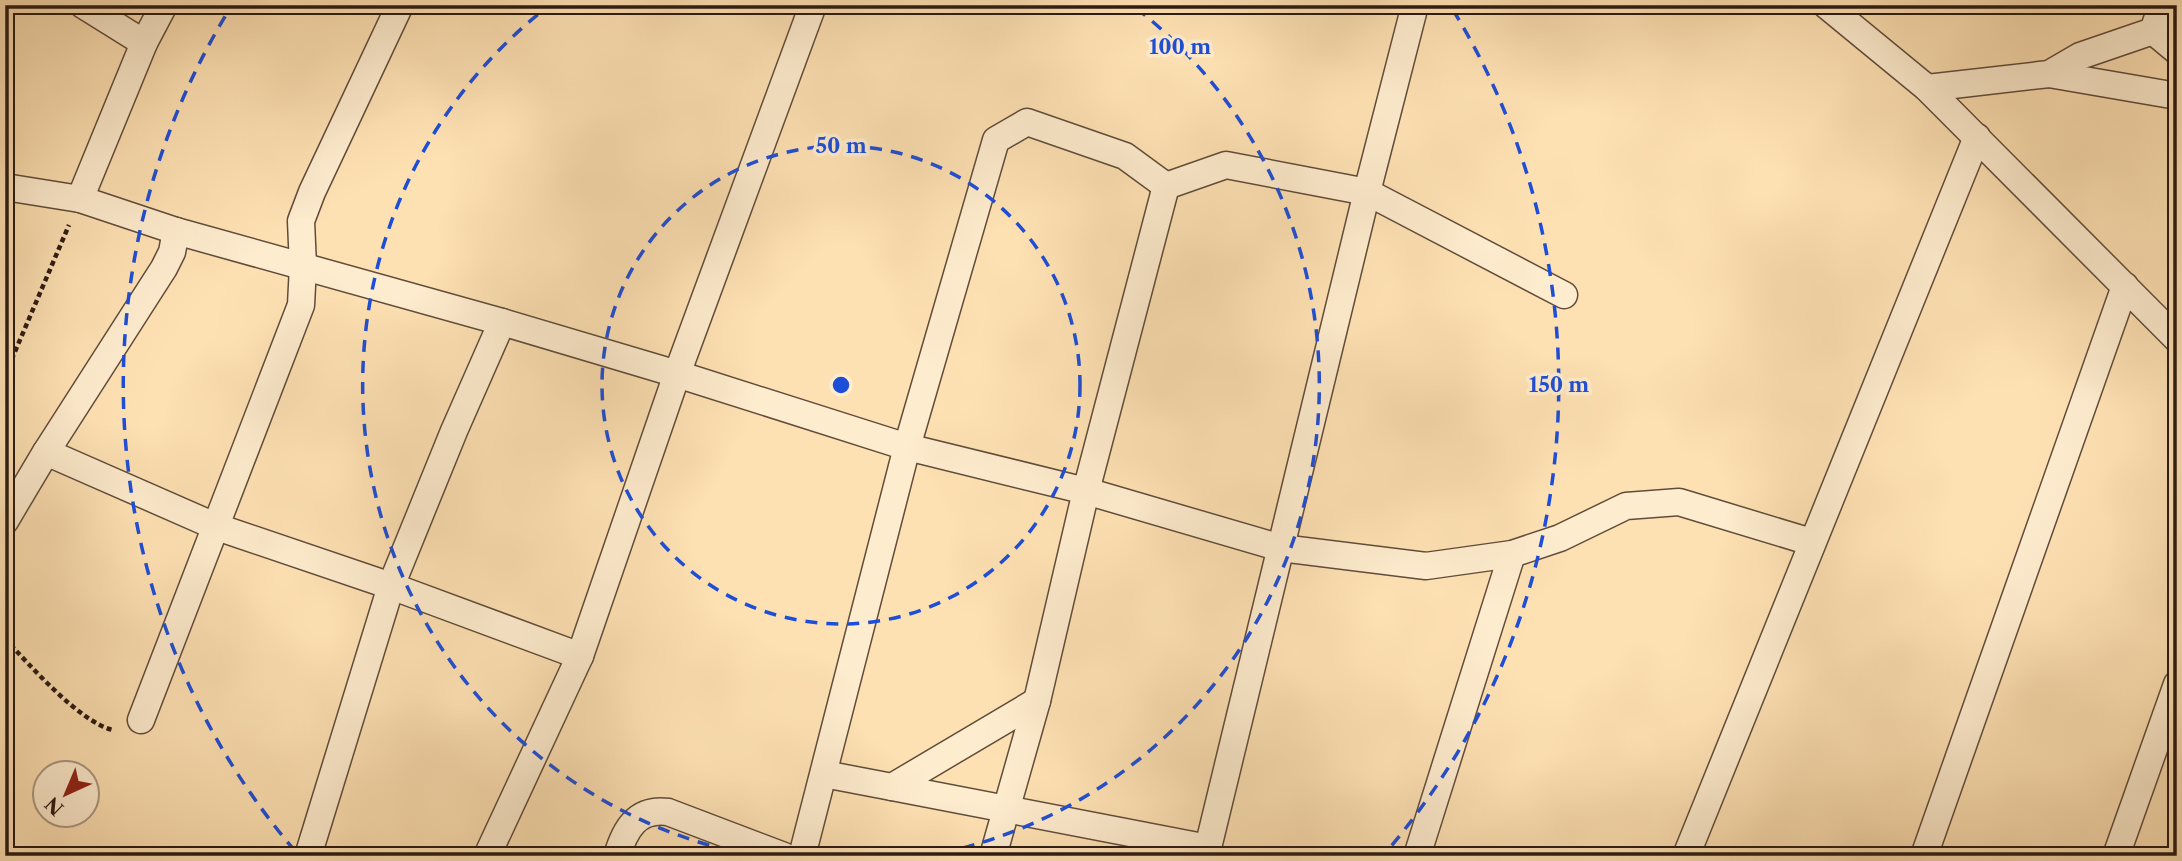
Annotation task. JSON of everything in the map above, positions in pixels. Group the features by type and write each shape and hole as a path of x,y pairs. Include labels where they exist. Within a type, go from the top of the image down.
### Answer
{"street":[{"path":"82,5 144,43"},
{"path":"80,200 144,43 164,5"},
{"path":"141,720 301,305 301,221 304,212 400,5"},
{"path":"487,856 580,656 677,374 813,5"},
{"path":"824,774 1207,852 1415,5"},
{"path":"1826,5 1927,88 2177,340"},
{"path":"2153,31 2162,5"},
{"path":"2049,74 2080,56 2153,31"},
{"path":"2153,31 2177,51"},
{"path":"1927,88 2049,74 2177,96"},
{"path":"802,856 907,447 996,140 1027,122 1125,156 1166,186"},
{"path":"1685,856 1977,137"},
{"path":"1166,186 1226,164 1367,192 1564,295"},
{"path":"993,856 1037,701 1086,491 1166,186"},
{"path":"5,187 80,200 176,231 677,374 907,447 1086,491 1281,548 1426,566 1512,554 1560,538 1626,506 1679,502 1811,542"},
{"path":"5,521 164,268 172,252 176,231"},
{"path":"1924,856 2124,286"},
{"path":"308,856 391,586 454,430 502,322"},
{"path":"46,452 217,527 391,586 580,656"},
{"path":"1417,856 1512,554"},
{"path":"2116,856 2177,684"},
{"path":"892,787 1037,701"},
{"path":"617,856 630,827 653,810 668,812 783,856"}],"path":[{"path":"5,375 80,200"},
{"path":"5,639 62,697 94,722 120,732 131,730 141,720"}]}
